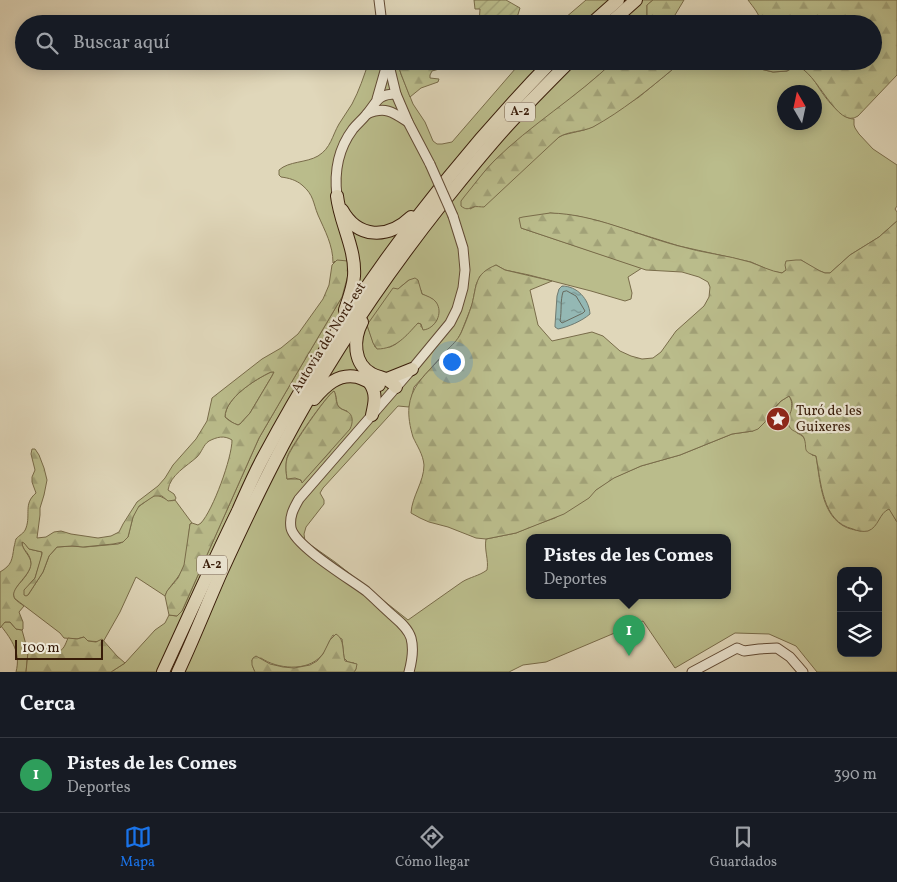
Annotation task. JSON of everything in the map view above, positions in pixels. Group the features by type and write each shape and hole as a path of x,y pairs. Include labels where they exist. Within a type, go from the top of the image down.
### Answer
{"highway":[{"path":"601,15 618,0"},
{"path":"619,15 636,0"},
{"name":"Autovia del Nord-est","path":"163,672 212,563 263,458 306,381 339,328 388,255 428,203 470,151 543,70"},
{"name":"Autovia del Nord-est","path":"178,672 249,512 317,383 376,292 416,238 473,166 561,70"},
{"path":"336,196 351,222 360,229 374,233 398,227 428,203"},
{"path":"336,196 338,209 353,257 354,273 353,287 339,328"},
{"path":"376,292 371,308 359,328 356,348 357,356 364,368 391,383"},
{"path":"301,411 312,402 324,387 334,380 356,376 376,385 391,383 412,370"},
{"path":"369,382 373,387 375,396 372,415"}],"street":[{"path":"379,0 381,15"},
{"path":"373,108 385,70"},
{"path":"390,70 396,94 430,164 452,216 463,248 465,270 461,295 450,323 412,370"},
{"path":"336,196 336,171 342,147 354,128 383,95 396,94"},
{"path":"373,108 395,113 408,122"},
{"path":"391,383 372,415 299,499 292,510 291,529 308,549 367,592 405,627 412,644 413,658 409,672"},
{"path":"692,672 738,648 744,651 777,648 790,657 803,672"}],"green space":[{"path":"474,0 506,0 520,8 518,15 480,15 480,9 475,9"},
{"path":"586,0 653,0 647,5 647,15 568,15"},
{"path":"653,0 684,0 675,15 647,15 647,5"},
{"path":"748,0 897,0 897,75 858,116 850,118 842,115 822,91 822,85 817,85 804,70 882,70 882,15 758,15"},
{"path":"366,70 400,70 413,104 425,122 433,141 437,144 442,144 452,142 514,70 604,70 495,160 468,193 470,209 559,137 594,126 639,97 672,70 765,70 773,72 805,70 817,85 777,85 777,130 822,130 822,92 835,108 845,116 854,119 855,128 873,149 897,165 897,206 895,209 897,221 879,237 850,255 830,273 815,269 801,260 782,273 771,271 751,262 679,246 577,216 550,213 521,228 642,268 628,277 632,293 631,299 625,301 505,270 496,265 480,276 472,305 456,342 414,387 409,407 398,406 323,488 320,493 324,504 306,527 304,534 305,541 335,562 408,620 462,582 487,570 486,539 516,533 555,518 613,478 641,466 680,455 732,434 753,431 781,401 789,396 797,433 805,439 812,455 816,456 820,485 826,504 835,519 842,525 861,531 889,508 897,522 897,672 817,672 796,646 769,634 735,633 675,668 643,621 546,662 523,665 509,672 354,672 356,669 354,663 348,662 344,658 342,639 333,635 321,656 308,665 300,667 275,665 261,658 252,660 255,672 111,672 125,663 155,630 165,623 169,615 177,616 182,611 259,438 342,297 348,275 335,261 333,263 330,244 311,196 300,183 281,177 279,170 322,153 331,142 339,124 355,99","holes":["409,280 421,290 422,294 434,300 437,320 432,326 421,327 421,324 418,323 396,344 390,347 375,347 367,325 386,301","334,391 338,406 347,411 330,452 302,482 299,479 287,479 286,464 288,455 324,402"]},
{"path":"400,70 436,70 432,71 430,78 439,79 438,82 421,88 410,97"},
{"path":"604,70 672,70 604,121 589,129 559,137 484,207 467,209 461,206 461,201 494,161 523,135"},
{"path":"765,70 789,70 773,72"},
{"path":"550,213 567,214 599,221 663,241 750,262 782,273 786,270 786,261 801,260 820,271 830,273 850,255 879,237 897,221 897,522 889,509 875,526 868,531 855,530 843,525 835,518 825,500 816,456 807,451 803,436 792,430 789,426 788,422 792,404 789,396 774,408 758,429 732,434 680,455 641,466 614,478 596,490 589,498 564,514 516,533 486,539 476,538 429,522 411,513 424,465 411,429 410,400 421,379 459,336 471,308 480,276 489,268 496,265 505,270 552,281 530,290 538,325 552,341 592,332 603,336 620,351 642,359 653,358 661,352 676,331 704,306 709,297 710,287 708,282 699,277 682,272 646,270 521,228 519,218"},
{"path":"337,260 348,261 348,275 342,297 259,438 182,611 177,616 169,615 165,596 178,578 184,565 190,524 198,525 201,523 211,507 221,483 229,459 232,440 226,437 209,441 197,457 175,475 168,490 174,494 175,500 168,501 162,496 154,496 139,506 133,517 128,537 123,542 83,547 57,547 49,556 43,572 26,596 24,595 24,590 35,578 42,552 29,549 22,542 31,564 27,574 14,591 15,599 24,606 19,612 23,622 23,629 16,629 10,622 5,622 0,628 0,572 11,562 16,539 26,528 28,505 36,493 32,482 35,470 31,454 32,449 35,449 39,455 47,480 40,508 37,538 46,537 54,532 61,531 98,538 111,536 119,532 137,502 158,486 173,465 196,439 207,421 212,398 298,334 323,299 329,285 332,265","holes":["274,372 250,413 240,424 238,425 225,417 230,403 242,390 265,375"]},
{"path":"415,278 418,280 422,294 436,302 439,311 437,320 431,327 423,330 421,324 418,323 405,337 395,344 390,347 377,349 367,325 393,288 398,289 409,280"},
{"path":"274,372 250,413 240,424 233,423 225,417 230,403 242,390"},
{"path":"334,391 338,405 352,416 350,429 302,483 301,480 295,478 287,479 286,461 288,456 302,432"},
{"path":"156,495 170,501 175,500 192,523 190,524 185,564 165,596 136,577 120,612 103,642 88,641 84,637 77,639 64,638 14,598 13,591 29,570 31,561 23,548 22,542 29,549 42,552 35,578 29,585 28,595 43,572 49,556 57,547 85,547 123,542 128,537 137,508"},
{"path":"5,622 10,622 16,629 22,630 28,652 26,672 16,672 16,653 12,642 1,626"},
{"path":"336,634 342,642 345,661 357,664 354,672 255,672 252,665 252,660 256,656 270,664 283,667 294,668 310,665 323,654 330,640"},
{"path":"84,637 88,641 96,642 102,639 125,663 111,672 26,672 28,652 32,649 46,645 57,652 63,649 68,638 77,639"}],"water":[{"path":"562,286 573,288 581,294 587,303 590,314 575,323 558,329 555,327 557,296"}],"place":[{"name":"Turó de les Guixeres","path":"778,419"},
{"name":"Pistes de les Comes","path":"629,656"}]}
